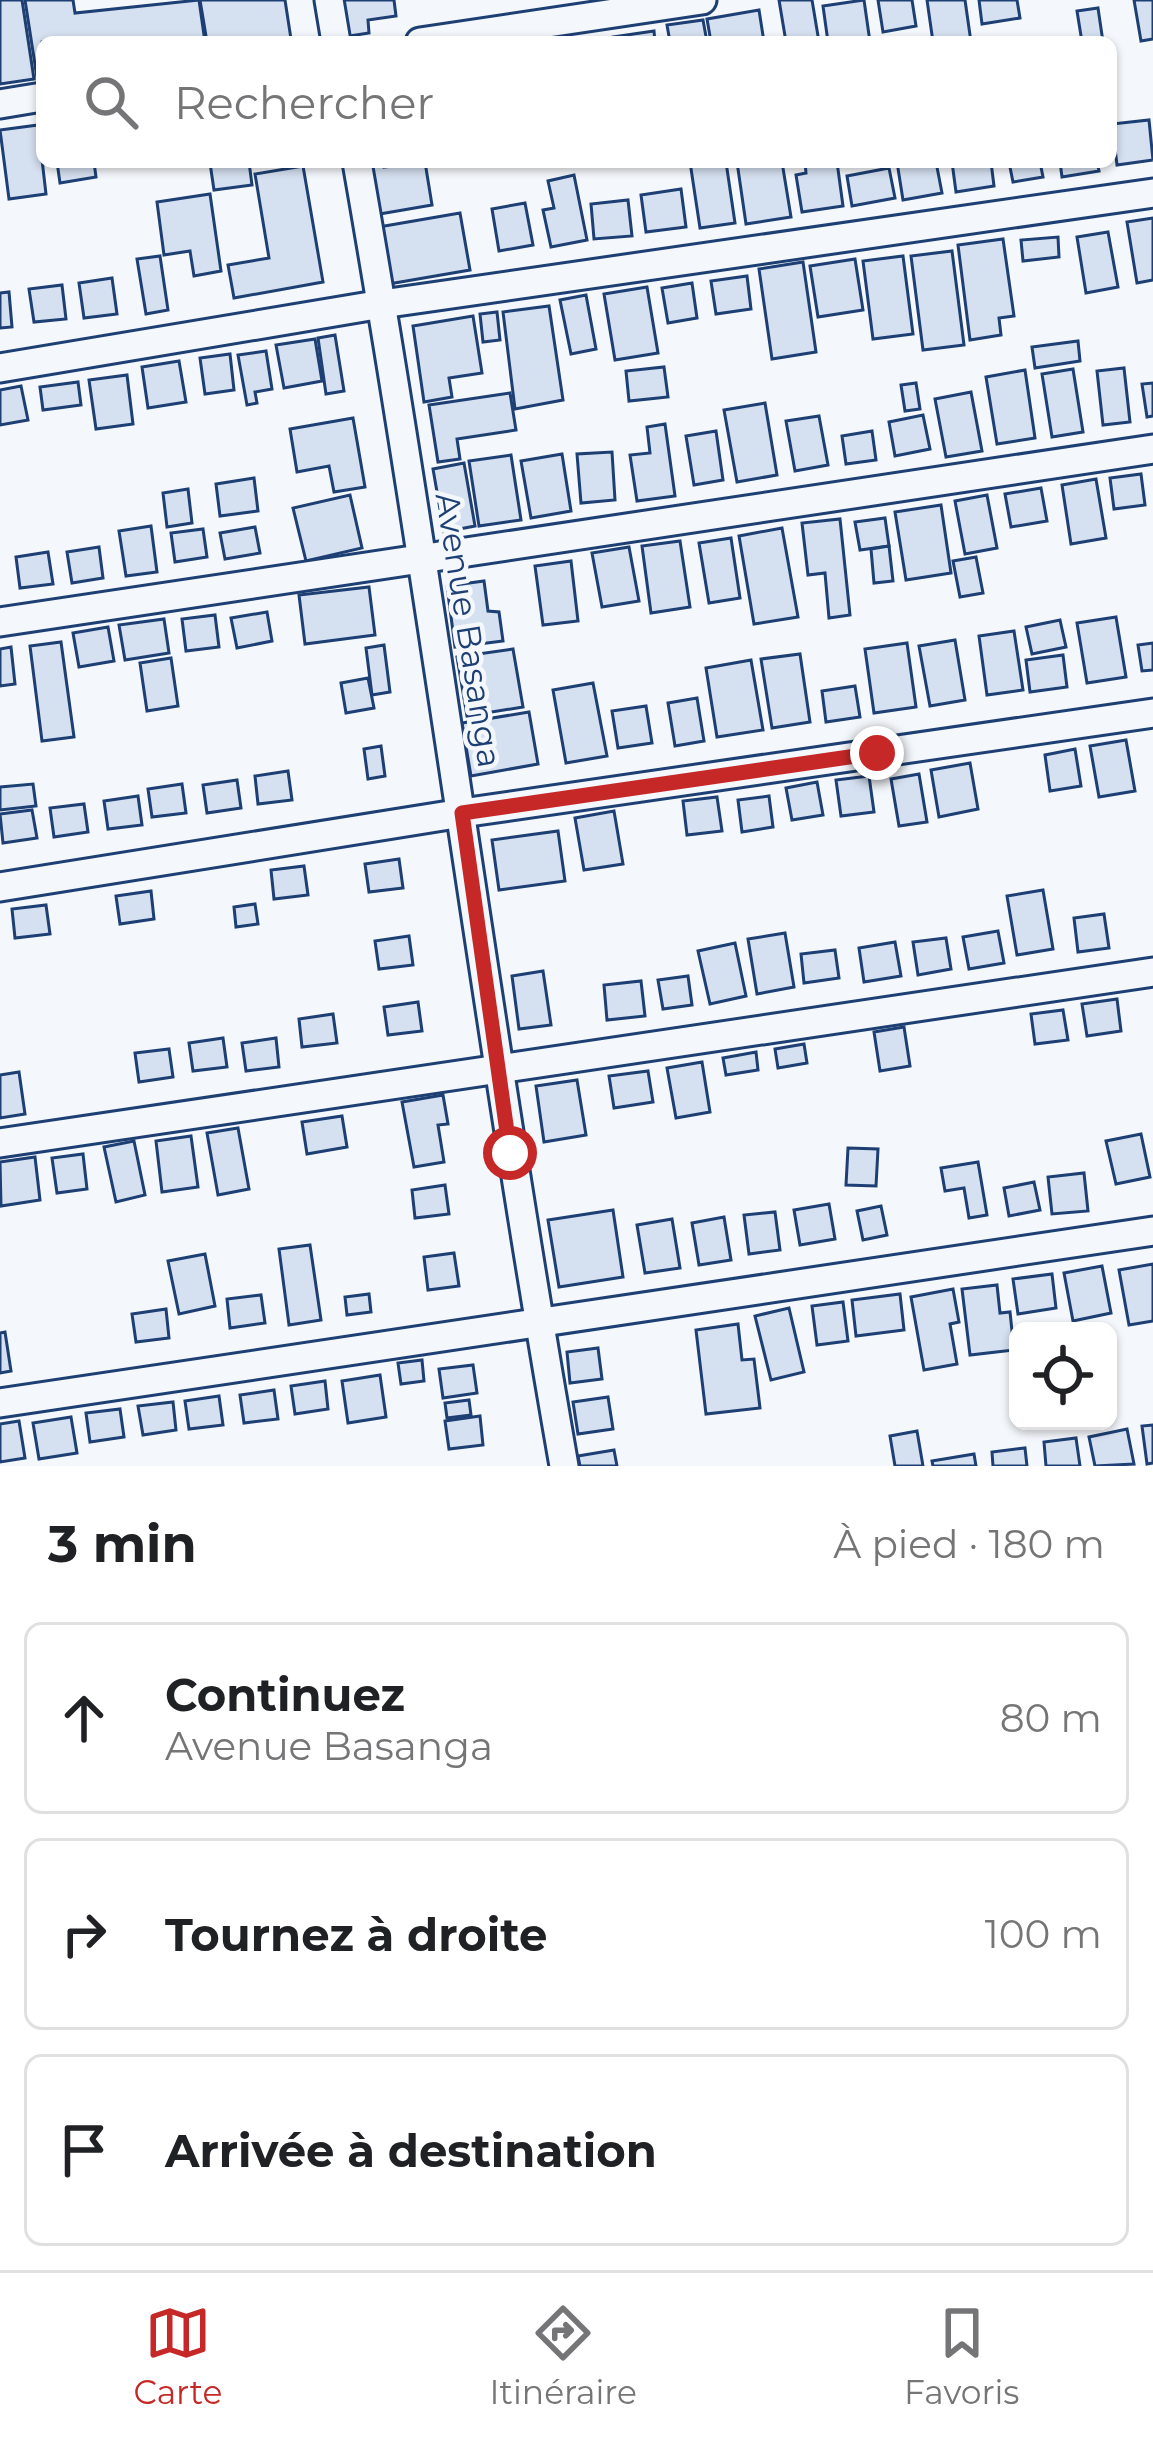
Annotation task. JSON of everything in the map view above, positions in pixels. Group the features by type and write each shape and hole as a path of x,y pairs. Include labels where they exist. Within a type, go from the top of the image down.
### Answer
{"street":[{"path":"329,0 335,36"},
{"path":"460,36 702,0"},
{"path":"0,104 36,99"},
{"name":"Avenue Basanga","path":"358,168 462,813 496,1069 564,1466"},
{"path":"0,368 382,304 1153,193"},
{"path":"0,622 1153,448"},
{"path":"0,887 462,813 1153,713"},
{"path":"0,1143 1153,972"},
{"path":"0,1403 538,1319 1153,1232"}],"building":[{"path":"0,0 22,0 34,79 0,84"},
{"path":"25,0 73,0 75,13 199,0 204,36 36,36 36,71"},
{"path":"200,0 285,0 291,36 206,36"},
{"path":"338,0 394,0 396,16 368,20 369,33 343,36"},
{"path":"779,0 812,0 818,36 785,36"},
{"path":"864,0 869,36 827,36 823,6"},
{"path":"878,0 912,0 916,26 883,32"},
{"path":"927,0 965,0 970,36 932,36"},
{"path":"979,0 1017,0 1020,18 982,24"},
{"path":"1134,0 1153,0 1153,39 1141,41"},
{"path":"1098,8 1102,36 1081,36 1077,11"},
{"path":"759,10 763,36 710,36 707,19"},
{"path":"703,20 706,36 669,36 667,25"},
{"path":"1149,120 1153,160 1117,165 1117,123"},
{"path":"36,125 36,168 43,168 46,194 9,199 0,130"},
{"path":"58,168 95,168 96,177 60,183"},
{"path":"211,168 250,168 252,185 214,190"},
{"path":"303,168 323,282 234,298 228,265 269,258 255,174"},
{"path":"366,168 426,168 432,205 374,215"},
{"path":"691,168 727,168 735,223 700,228"},
{"path":"738,168 783,168 791,217 746,224"},
{"path":"806,168 838,168 843,206 802,212 796,175 806,173"},
{"path":"889,168 895,198 852,206 847,176"},
{"path":"898,168 937,168 942,193 903,200"},
{"path":"953,168 992,168 994,186 956,192"},
{"path":"1010,168 1041,168 1043,177 1013,182"},
{"path":"1061,168 1099,171 1062,177"},
{"path":"574,175 587,240 551,247 543,210 554,208 548,181"},
{"path":"681,189 686,227 646,232 641,195"},
{"path":"210,194 221,271 194,276 190,251 164,255 157,202"},
{"path":"628,200 632,236 594,239 591,204"},
{"path":"525,203 533,245 499,251 492,209"},
{"path":"460,213 470,270 383,285 373,228"},
{"path":"1153,218 1153,280 1137,283 1127,222"},
{"path":"1108,232 1118,287 1086,293 1077,237"},
{"path":"1058,237 1059,257 1023,261 1021,240"},
{"path":"1003,239 1014,316 999,318 1001,335 970,340 958,245"},
{"path":"952,251 964,345 923,350 911,256"},
{"path":"160,256 168,310 146,314 137,259"},
{"path":"903,256 913,334 873,339 863,261"},
{"path":"855,259 863,310 818,317 810,266"},
{"path":"803,262 816,352 772,359 759,269"},
{"path":"747,276 751,309 716,314 711,281"},
{"path":"112,278 117,314 84,318 79,283"},
{"path":"692,283 697,318 668,323 662,288"},
{"path":"62,285 66,319 34,322 29,289"},
{"path":"647,287 658,353 615,360 604,294"},
{"path":"9,292 12,327 0,328 0,293"},
{"path":"586,295 596,349 571,354 560,300"},
{"path":"549,306 563,400 515,409 503,312"},
{"path":"497,312 500,340 483,342 480,314"},
{"path":"473,316 482,373 449,378 452,397 424,402 413,326"},
{"path":"335,335 344,391 326,394 318,338"},
{"path":"315,339 322,381 284,388 276,345"},
{"path":"1078,341 1080,361 1035,368 1032,347"},
{"path":"266,351 272,389 255,392 257,403 247,405 238,355"},
{"path":"230,354 234,390 205,394 200,358"},
{"path":"179,361 186,402 148,408 142,367"},
{"path":"664,367 668,397 629,401 626,371"},
{"path":"1124,368 1130,422 1103,425 1097,371"},
{"path":"1073,369 1083,432 1052,437 1042,374"},
{"path":"1025,370 1035,438 997,444 986,377"},
{"path":"127,375 133,424 96,429 89,380"},
{"path":"78,382 81,405 43,410 40,387"},
{"path":"916,383 920,409 905,411 901,385"},
{"path":"1153,383 1153,416 1147,417 1142,384"},
{"path":"21,386 28,420 0,425 0,390"},
{"path":"971,392 982,451 946,457 935,399"},
{"path":"510,393 516,430 457,439 460,459 438,462 429,405"},
{"path":"765,403 777,475 737,482 724,410"},
{"path":"923,415 930,449 895,456 889,422"},
{"path":"819,416 828,465 795,471 786,421"},
{"path":"353,418 365,487 334,492 329,466 297,472 290,429"},
{"path":"665,424 675,496 637,501 630,455 650,453 647,427"},
{"path":"716,431 723,480 694,485 686,436"},
{"path":"872,431 876,460 846,464 842,436"},
{"path":"612,452 615,500 581,503 577,454"},
{"path":"562,454 571,511 531,518 521,461"},
{"path":"511,455 521,520 479,526 469,461"},
{"path":"464,463 475,526 444,532 433,469"},
{"path":"1141,474 1145,505 1114,509 1110,478"},
{"path":"254,478 258,511 220,516 216,484"},
{"path":"1096,479 1106,538 1071,544 1062,485"},
{"path":"1041,488 1047,521 1011,527 1005,494"},
{"path":"188,489 192,523 167,527 163,493"},
{"path":"350,495 362,548 306,561 293,508"},
{"path":"987,495 997,548 965,554 955,501"},
{"path":"941,505 951,573 906,580 895,512"},
{"path":"885,518 889,546 860,550 855,522"},
{"path":"840,519 850,615 829,618 825,573 808,575 802,523"},
{"path":"151,526 157,572 126,576 119,531"},
{"path":"255,527 260,553 225,559 220,533"},
{"path":"782,528 798,617 754,624 739,536"},
{"path":"203,529 207,557 175,562 171,533"},
{"path":"731,538 740,598 709,603 699,543"},
{"path":"680,541 690,607 651,613 642,546"},
{"path":"889,546 893,581 874,583 871,549"},
{"path":"99,547 103,578 72,583 67,552"},
{"path":"629,547 639,601 602,607 592,553"},
{"path":"48,552 53,584 20,588 16,557"},
{"path":"976,557 983,593 960,597 953,561"},
{"path":"571,561 578,621 543,625 535,566"},
{"path":"484,581 488,611 499,612 503,641 455,647 447,586"},
{"path":"369,587 375,635 305,644 299,595"},
{"path":"267,612 272,641 237,648 231,618"},
{"path":"215,615 219,647 186,651 182,619"},
{"path":"1116,617 1126,677 1087,683 1077,623"},
{"path":"164,619 169,653 125,660 119,625"},
{"path":"1060,620 1066,647 1032,654 1026,627"},
{"path":"108,627 114,661 79,667 73,633"},
{"path":"1014,631 1023,690 987,695 979,636"},
{"path":"955,640 965,700 930,706 919,646"},
{"path":"61,642 74,737 42,741 30,646"},
{"path":"907,643 916,707 874,713 865,649"},
{"path":"1153,643 1153,670 1142,671 1138,645"},
{"path":"384,645 390,692 372,695 366,648"},
{"path":"11,647 15,684 0,686 0,649"},
{"path":"513,649 523,707 467,716 457,657"},
{"path":"800,654 810,722 772,728 761,659"},
{"path":"1063,655 1067,687 1030,692 1026,660"},
{"path":"171,658 178,706 147,711 140,663"},
{"path":"751,660 763,730 717,737 706,668"},
{"path":"368,678 374,708 346,713 341,683"},
{"path":"593,683 607,756 566,763 553,690"},
{"path":"855,686 860,717 826,722 822,691"},
{"path":"697,698 704,741 675,746 668,703"},
{"path":"646,706 652,743 618,748 612,711"},
{"path":"529,712 538,764 471,776 462,723"},
{"path":"1126,740 1135,791 1099,797 1090,746"},
{"path":"381,746 385,776 368,779 364,749"},
{"path":"1075,749 1081,786 1050,791 1045,755"},
{"path":"970,763 978,809 939,817 931,770"},
{"path":"288,771 292,800 258,804 255,776"},
{"path":"919,774 927,822 899,826 891,779"},
{"path":"869,776 874,812 841,816 836,780"},
{"path":"237,780 241,808 207,813 203,785"},
{"path":"817,782 823,815 792,820 786,788"},
{"path":"33,784 36,806 0,810 0,787"},
{"path":"182,784 186,813 152,817 148,789"},
{"path":"138,796 142,825 108,829 104,801"},
{"path":"769,796 773,827 742,832 738,800"},
{"path":"717,797 722,831 687,835 683,801"},
{"path":"84,804 88,832 54,837 50,808"},
{"path":"32,810 37,838 3,843 0,814"},
{"path":"614,811 623,864 584,870 575,818"},
{"path":"558,831 565,881 499,890 492,840"},
{"path":"399,859 403,888 369,892 365,864"},
{"path":"304,866 308,895 274,899 271,870"},
{"path":"1043,890 1053,949 1017,955 1007,896"},
{"path":"151,891 154,919 120,924 116,896"},
{"path":"255,904 258,924 236,927 234,907"},
{"path":"46,905 50,934 15,938 12,909"},
{"path":"1104,914 1109,948 1078,952 1074,918"},
{"path":"998,931 1004,963 969,969 963,937"},
{"path":"785,933 794,987 757,994 748,939"},
{"path":"409,936 413,965 379,969 375,941"},
{"path":"946,938 951,969 918,975 913,942"},
{"path":"895,942 901,976 864,982 859,948"},
{"path":"735,943 746,996 710,1004 698,951"},
{"path":"835,950 839,978 804,983 801,954"},
{"path":"543,971 551,1025 519,1029 512,976"},
{"path":"688,976 692,1005 663,1009 658,980"},
{"path":"641,981 645,1016 607,1020 604,985"},
{"path":"1117,999 1121,1031 1087,1036 1082,1004"},
{"path":"418,1002 422,1031 388,1035 384,1007"},
{"path":"1063,1010 1068,1040 1035,1044 1031,1014"},
{"path":"333,1014 337,1043 302,1047 299,1019"},
{"path":"904,1027 910,1066 880,1071 874,1032"},
{"path":"223,1038 227,1067 193,1071 189,1043"},
{"path":"276,1038 279,1067 246,1071 242,1043"},
{"path":"804,1044 807,1063 778,1068 775,1049"},
{"path":"169,1049 173,1077 139,1082 135,1053"},
{"path":"756,1052 758,1070 726,1075 723,1058"},
{"path":"702,1062 710,1112 676,1118 667,1068"},
{"path":"648,1071 653,1102 614,1108 609,1076"},
{"path":"19,1072 25,1114 0,1118 0,1075"},
{"path":"577,1080 586,1135 544,1142 536,1086"},
{"path":"443,1095 448,1124 438,1125 444,1162 414,1167 402,1102"},
{"path":"342,1116 347,1147 307,1154 302,1122"},
{"path":"238,1128 249,1189 218,1195 207,1133"},
{"path":"1141,1134 1150,1177 1116,1184 1106,1141"},
{"path":"191,1136 198,1187 162,1192 156,1141"},
{"path":"134,1141 145,1195 116,1202 104,1147"},
{"path":"848,1148 878,1149 876,1186 846,1185"},
{"path":"83,1154 87,1189 57,1193 52,1158"},
{"path":"35,1157 40,1200 1,1206 0,1162"},
{"path":"978,1162 987,1215 969,1218 964,1188 945,1191 941,1168"},
{"path":"1084,1173 1088,1211 1052,1214 1048,1177"},
{"path":"1034,1182 1040,1210 1009,1216 1004,1188"},
{"path":"445,1185 449,1214 415,1218 412,1190"},
{"path":"829,1204 835,1239 800,1245 794,1210"},
{"path":"881,1206 887,1235 863,1240 857,1211"},
{"path":"613,1210 623,1277 559,1287 548,1220"},
{"path":"775,1212 780,1250 749,1254 744,1215"},
{"path":"724,1217 731,1260 699,1265 692,1223"},
{"path":"672,1219 680,1268 645,1273 637,1225"},
{"path":"310,1245 321,1320 289,1325 279,1249"},
{"path":"454,1253 459,1286 428,1290 424,1257"},
{"path":"205,1254 215,1306 179,1314 168,1261"},
{"path":"1153,1264 1153,1321 1129,1325 1119,1270"},
{"path":"1102,1266 1111,1313 1073,1321 1064,1273"},
{"path":"1052,1274 1056,1308 1018,1314 1013,1279"},
{"path":"997,1285 1000,1313 1010,1312 1009,1351 970,1355 962,1289"},
{"path":"953,1289 959,1322 950,1324 957,1364 924,1370 911,1297"},
{"path":"369,1294 371,1312 347,1315 345,1297"},
{"path":"900,1294 904,1330 856,1336 852,1300"},
{"path":"261,1295 265,1323 230,1328 227,1299"},
{"path":"843,1302 848,1341 817,1345 812,1306"},
{"path":"789,1308 804,1372 771,1380 755,1316"},
{"path":"166,1309 169,1338 136,1342 132,1314"},
{"path":"738,1324 742,1360 754,1359 760,1408 706,1414 696,1330"},
{"path":"5,1332 11,1371 0,1373 0,1333"},
{"path":"598,1348 602,1379 570,1383 567,1352"},
{"path":"422,1360 424,1381 401,1384 398,1363"},
{"path":"473,1365 477,1393 443,1398 439,1369"},
{"path":"380,1375 386,1417 348,1423 342,1381"},
{"path":"325,1381 328,1409 295,1414 291,1386"},
{"path":"274,1390 278,1419 244,1423 240,1395"},
{"path":"219,1396 223,1425 189,1429 185,1401"},
{"path":"608,1397 613,1429 578,1434 573,1402"},
{"path":"469,1400 471,1415 447,1418 445,1403"},
{"path":"173,1402 176,1430 143,1435 138,1406"},
{"path":"120,1409 124,1437 90,1442 86,1413"},
{"path":"480,1416 483,1445 449,1449 445,1421"},
{"path":"71,1417 77,1453 39,1459 33,1423"},
{"path":"19,1421 25,1458 0,1462 0,1424"},
{"path":"1153,1425 1153,1463 1147,1464 1142,1426"},
{"path":"1127,1429 1134,1464 1095,1466 1089,1437"},
{"path":"917,1431 923,1466 895,1466 890,1436"},
{"path":"1076,1438 1080,1466 1046,1466 1044,1442"},
{"path":"1025,1448 1027,1466 993,1466 992,1452"},
{"path":"614,1450 617,1466 580,1466 578,1456"},
{"path":"974,1454 976,1466 933,1466 932,1461"}],"route":[{"path":"510,1153 462,813 877,753"}]}
